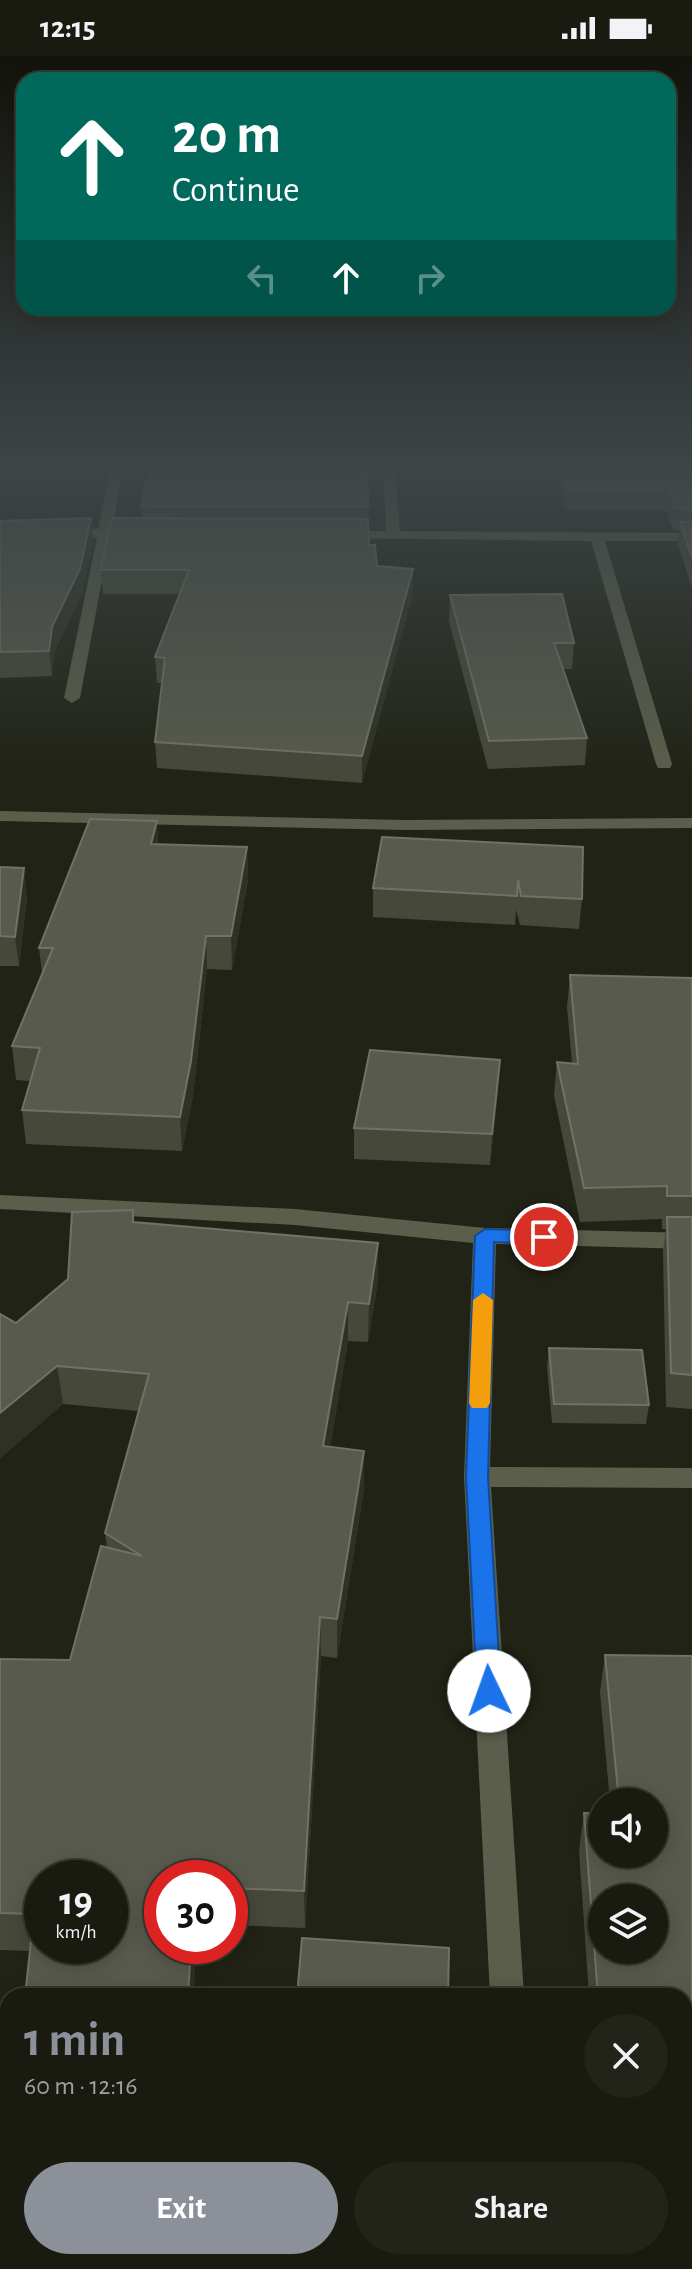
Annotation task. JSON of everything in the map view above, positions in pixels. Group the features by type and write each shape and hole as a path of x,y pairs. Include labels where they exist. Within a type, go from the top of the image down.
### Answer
{"street":[{"path":"72,698 95,571"},
{"path":"607,571 664,764"},
{"path":"0,816 405,825 692,823"},
{"path":"0,1202 295,1217 485,1236 692,1241"},
{"path":"485,1236 477,1477 507,1988"},
{"path":"477,1477 692,1478"}],"building":[{"path":"0,571 79,571 52,627 49,651 0,652"},
{"path":"189,571 412,571 362,756 155,742 165,658 155,657"},
{"path":"562,594 574,643 554,643 587,738 489,741 450,595"},
{"path":"90,819 157,821 151,844 247,847 231,936 206,936 191,1061 180,1117 22,1110 40,1048 12,1046 53,948 39,948"},
{"path":"382,837 583,847 582,899 521,896 518,880 517,896 373,888"},
{"path":"0,867 24,868 15,937 0,936"},
{"path":"570,975 692,978 692,1196 667,1196 667,1186 584,1188 557,1062 578,1064"},
{"path":"370,1050 500,1060 492,1134 354,1128"},
{"path":"133,1210 133,1222 378,1243 369,1304 348,1302 323,1446 364,1451 337,1619 320,1617 304,1891 248,1889 248,1860 144,1860 144,1964 190,1964 188,1988 26,1988 29,1964 128,1964 128,1860 24,1860 24,1914 0,1913 0,1659 70,1660 101,1546 142,1556 105,1533 149,1374 57,1366 0,1413 0,1314 16,1323 68,1279 72,1212"},
{"path":"667,1217 692,1217 692,1375 671,1373"},
{"path":"549,1348 642,1350 649,1405 554,1404"},
{"path":"605,1655 692,1656 692,1988 597,1988 596,1964 668,1964 668,1884 589,1884 588,1868 668,1868 668,1788 618,1788"},
{"path":"584,1813 588,1813 588,1865"},
{"path":"302,1938 449,1948 448,1988 298,1988"}],"slow traffic":[{"path":"479,1403 483,1300"}],"route":[{"path":"489,1691 477,1477 485,1236 544,1237"}]}
